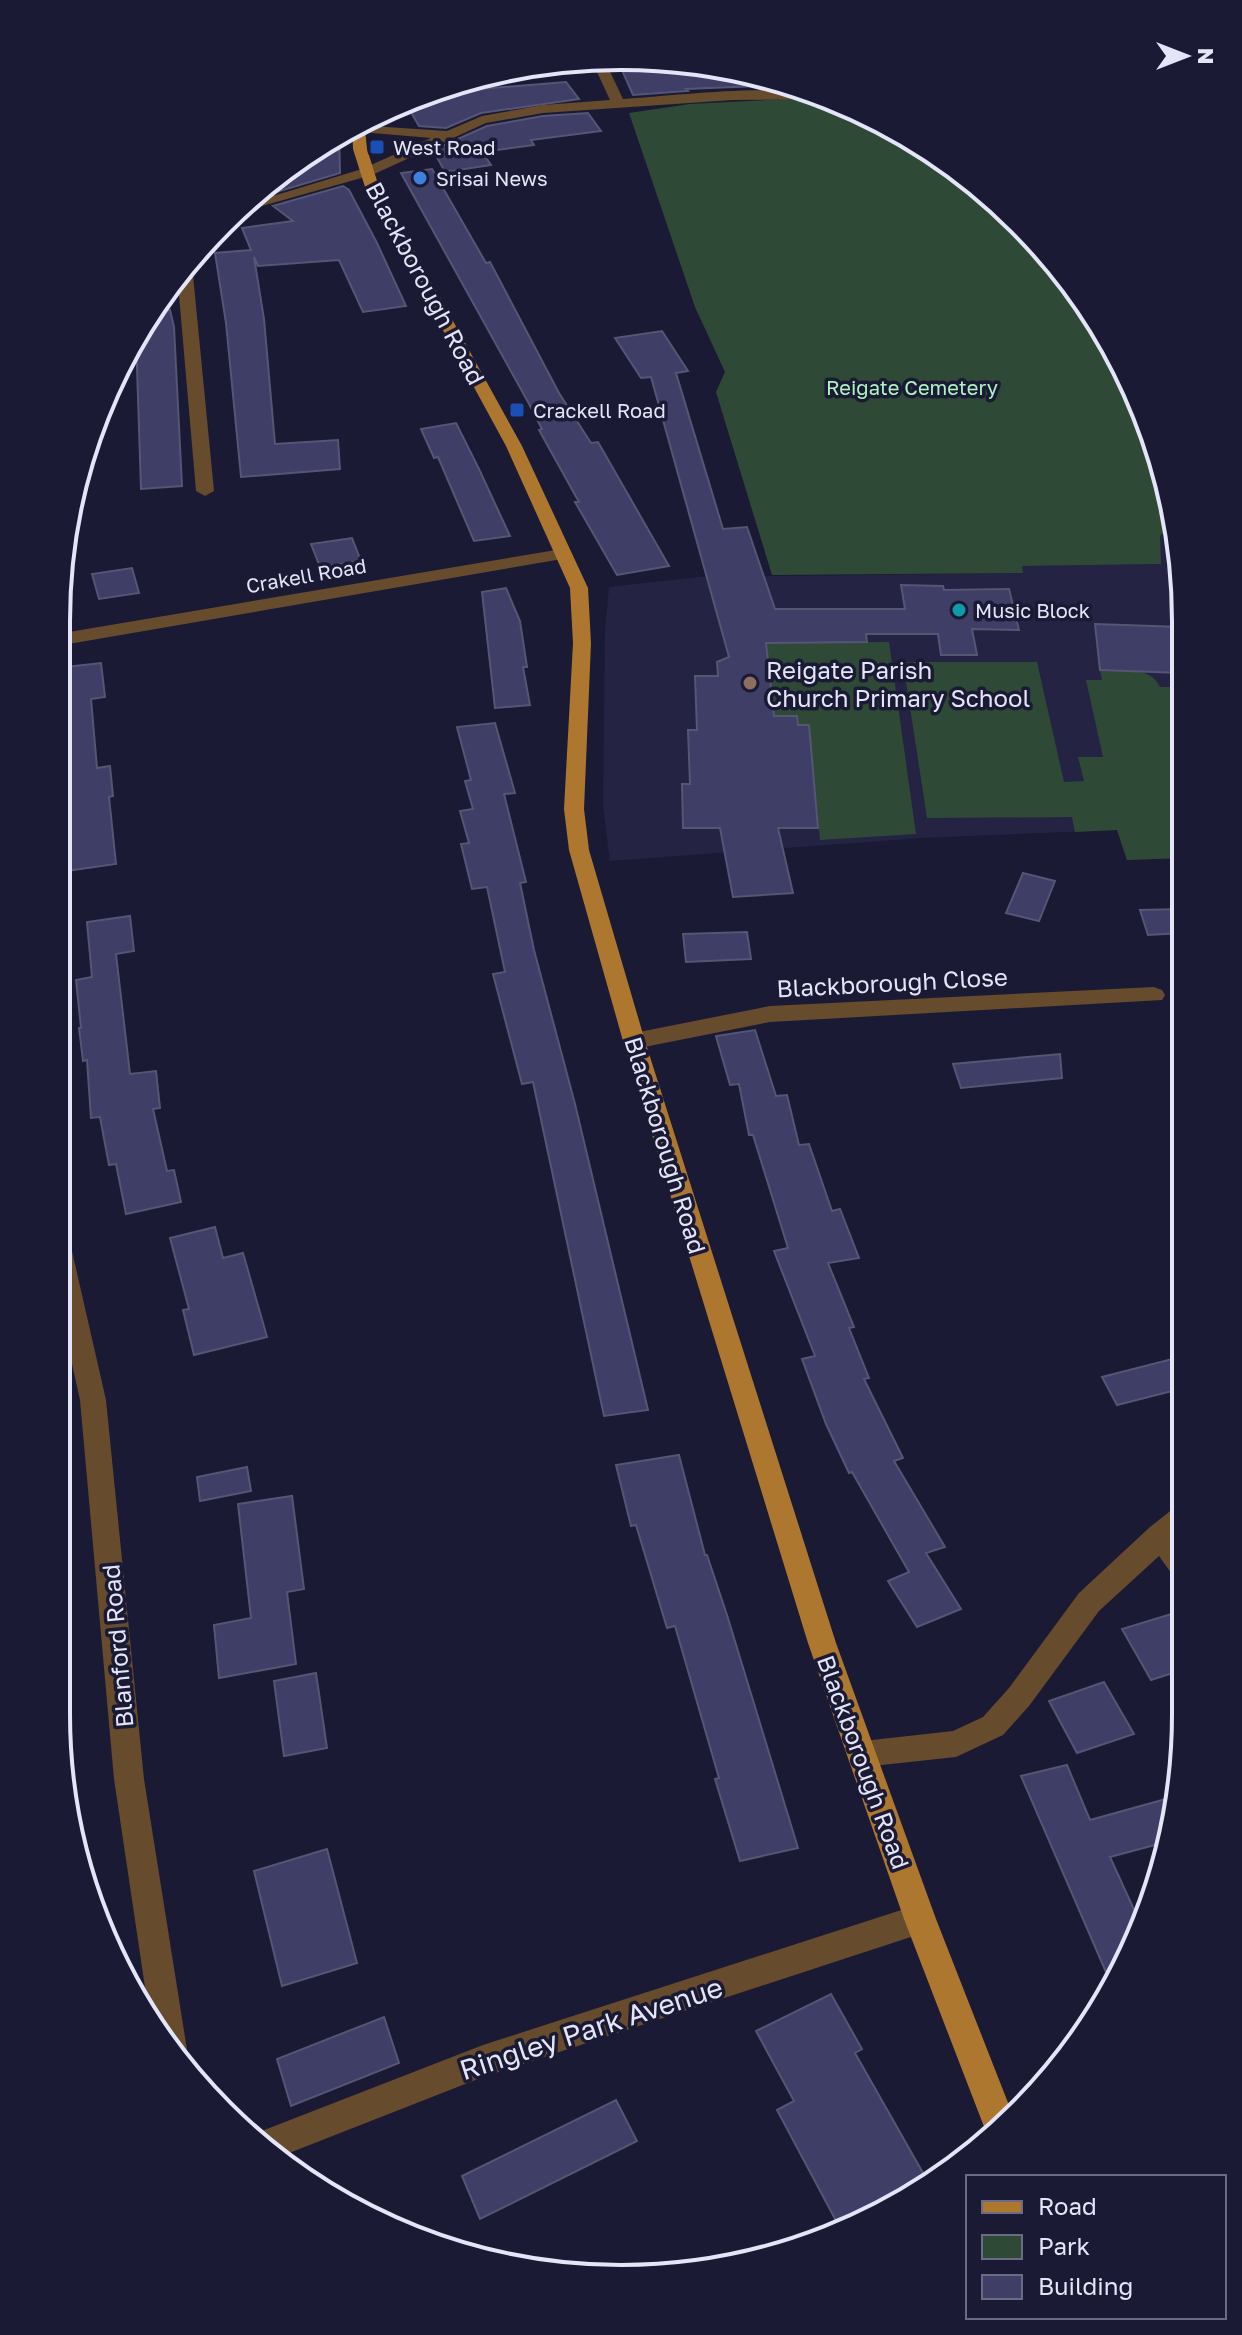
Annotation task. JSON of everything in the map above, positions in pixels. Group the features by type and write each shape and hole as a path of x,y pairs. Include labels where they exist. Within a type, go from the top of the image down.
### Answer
{"main road":[{"path":"360,136 360,149 367,172"},
{"name":"Blackborough Road","path":"367,172 514,446 579,588 582,621 574,809 579,850 634,1041 822,1643 920,1919 997,2117"}],"street":[{"path":"602,71 618,103"},
{"path":"262,204 367,172 482,120 506,113 733,96 790,97"},
{"path":"377,127 449,135"},
{"path":"186,284 205,491"},
{"name":"Crakell Road","path":"70,638 562,554"},
{"name":"Blackborough Close","path":"634,1041 770,1014 1154,995"},
{"name":"Blanford Road","path":"70,1296 93,1400 129,1779 167,2026"},
{"path":"863,1754 956,1744 993,1726 1019,1697 1089,1602 1172,1526"},
{"path":"1160,1535 1172,1552"},
{"name":"Ringley Park Avenue","path":"275,2142 483,2061 920,1919"}],"shaded area":[{"path":"1164,532 1171,585 1172,858 1127,860 1117,830 921,838 610,861 603,806 605,630 609,587 700,577 1022,573 1021,566 1160,564 1160,536"}],"green space":[{"name":"Reigate Cemetery","path":"786,99 802,100 832,112 927,163 1011,231 1079,315 1130,410 1143,444 1161,514 1164,532 1160,536 1161,564 1022,566 1023,573 772,575 716,392 725,372 695,307 629,113 690,104"},
{"path":"889,642 916,834 820,840 809,725 798,725 774,716 770,676 742,676 762,643"},
{"path":"903,662 1037,662 1064,782 1084,781 1078,757 1103,757 1086,680 1102,680 1100,670 1134,671 1149,675 1160,687 1172,687 1172,858 1127,860 1117,830 1075,832 1072,817 927,818"}],"building":[{"path":"622,70 693,75 752,86 686,89 688,91 633,95"},
{"path":"566,82 579,99 481,113 446,128 419,126 411,112 477,89"},
{"path":"588,113 601,131 531,140 534,145 482,152 491,165 445,172 433,150 487,126 543,116"},
{"path":"339,148 340,173 276,192"},
{"path":"432,169 486,263 490,262 559,393 591,443 598,442 669,566 617,575 575,502 579,502 539,430 542,429 528,402 401,173"},
{"path":"343,186 349,190 377,243 406,306 363,312 339,260 258,266 254,257 264,319 275,444 338,440 340,469 241,477 226,323 215,253 251,250 242,228 293,221 273,206"},
{"path":"170,310 174,327 182,486 141,489 137,359 166,311"},
{"path":"662,331 688,371 676,373 723,529 747,527 775,609 905,609 901,585 943,586 944,590 1009,589 1019,630 972,629 977,655 941,655 938,634 866,634 867,642 766,643 774,716 797,716 798,725 809,725 818,828 778,828 793,893 733,897 720,828 683,828 682,784 690,784 688,730 697,730 695,676 718,676 717,662 729,657 651,377 641,378 615,338"},
{"path":"456,423 510,536 474,541 438,457 434,458 421,429"},
{"path":"352,538 361,561 320,567 311,544"},
{"path":"132,568 139,593 99,599 92,574"},
{"path":"506,588 520,621 527,667 523,667 530,705 495,708 482,592"},
{"path":"1095,624 1172,627 1172,673 1100,670"},
{"path":"101,663 105,697 91,699 97,768 110,766 113,796 109,797 116,864 70,870 70,667"},
{"path":"495,723 515,793 504,794 526,882 520,883 534,950 575,1104 648,1410 604,1416 533,1082 522,1084 493,974 505,972 487,887 472,889 461,844 469,843 460,811 473,809 465,781 471,780 457,727"},
{"path":"1023,873 1055,881 1039,921 1006,913"},
{"path":"1172,909 1172,934 1148,935 1140,910"},
{"path":"130,916 134,951 116,954 130,1074 156,1071 160,1108 153,1109 167,1171 174,1170 181,1202 126,1214 116,1164 109,1165 100,1117 91,1118 76,980 92,977 87,922"},
{"path":"747,932 751,959 686,962 683,934"},
{"path":"755,1030 776,1096 787,1095 799,1145 809,1144 832,1211 840,1209 859,1258 828,1263 854,1327 849,1328 869,1378 864,1379 903,1458 894,1461 945,1547 926,1553 961,1609 917,1627 888,1581 909,1572 852,1472 849,1473 826,1424 802,1359 815,1356 774,1251 788,1248 753,1135 749,1135 739,1084 730,1085 716,1036"},
{"path":"1060,1054 1062,1078 961,1088 953,1064"},
{"path":"215,1227 223,1258 243,1253 267,1337 194,1355 183,1310 189,1309 170,1238"},
{"path":"1172,1359 1172,1391 1117,1405 1102,1377"},
{"path":"679,1455 705,1555 727,1615 798,1848 740,1861 675,1626 667,1628 636,1525 631,1526 616,1465"},
{"path":"247,1467 251,1491 200,1501 197,1477"},
{"path":"292,1496 304,1589 287,1592 296,1664 219,1678 214,1625 251,1618 238,1504"},
{"path":"1172,1614 1172,1673 1151,1680 1122,1629"},
{"path":"316,1673 327,1748 284,1756 274,1681"},
{"path":"1104,1682 1134,1734 1077,1753 1049,1701"},
{"path":"1067,1765 1090,1820 1165,1799 1156,1845 1110,1857 1135,1912 1107,1974 1021,1776"},
{"path":"327,1849 357,1963 282,1986 254,1871"},
{"path":"831,1994 862,2049 855,2053 924,2174 836,2221 777,2110 794,2101 756,2031"},
{"path":"384,2017 399,2063 291,2106 277,2059"},
{"path":"616,2100 637,2141 480,2219 462,2176"}],"place":[{"name":"West Road","path":"377,147"},
{"name":"Srisai News","path":"420,178"},
{"name":"Crackell Road","path":"517,410"},
{"name":"Music Block","path":"959,610"},
{"name":"Reigate Parish Church Primary School","path":"750,683"}]}
